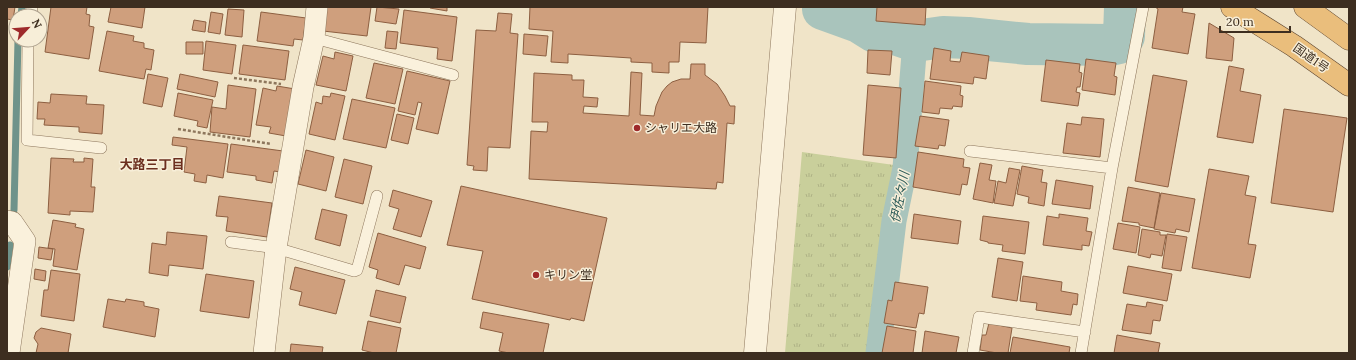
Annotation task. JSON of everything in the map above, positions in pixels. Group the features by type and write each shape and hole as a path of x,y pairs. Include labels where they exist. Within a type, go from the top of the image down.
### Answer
{"highway":[{"name":"国道1号","path":"1232,7 1294,46 1349,85"},
{"path":"1304,7 1349,39"}],"street":[{"path":"264,353 276,248 303,88 314,38 317,7"},
{"path":"755,353 785,7"},
{"path":"7,221 12,222 26,241 9,353"}],"lane":[{"path":"1081,353 1112,168 1143,7"},
{"path":"314,38 453,75"},
{"path":"28,48 27,140 101,148"},
{"path":"970,151 1112,168"},
{"path":"231,242 276,248 354,271 357,270 377,196"},
{"path":"973,353 979,317 1085,332"}],"path":[{"path":"234,78 303,88"},
{"path":"178,129 293,147"}],"green space":[{"path":"802,152 894,165 901,171 885,255 875,353 785,353"}],"building":[{"path":"7,7 15,7 8,8 7,19"},
{"path":"51,7 87,7 86,14 90,15 89,26 94,27 89,59 45,52 46,48 48,48 48,30"},
{"path":"111,7 145,7 142,28 108,22"},
{"path":"321,7 371,7 367,36 323,31"},
{"path":"377,7 399,9 396,24 375,21"},
{"path":"447,7 447,11 430,8"},
{"path":"530,7 708,7 706,43 680,42 679,62 669,62 669,73 652,72 652,63 631,62 631,58 568,54 568,63 551,62 553,31 529,29"},
{"path":"877,7 926,7 925,25 876,21"},
{"path":"1155,7 1183,7 1182,12 1195,14 1188,54 1152,48 1158,9"},
{"path":"228,9 244,10 242,37 225,35"},
{"path":"404,10 457,17 452,61 437,59 438,48 400,43"},
{"path":"211,12 223,14 220,34 208,32"},
{"path":"261,12 306,18 303,40 294,39 293,46 257,41"},
{"path":"498,13 512,14 510,33 518,34 510,148 488,147 487,171 473,170 474,166 467,165 476,30 496,31"},
{"path":"194,20 206,22 205,32 192,30"},
{"path":"1209,23 1234,38 1232,61 1206,58"},
{"path":"107,31 134,36 133,41 144,43 144,48 154,50 151,70 146,69 144,79 99,71"},
{"path":"387,31 398,32 396,49 385,48"},
{"path":"524,34 548,36 546,56 523,54"},
{"path":"206,41 236,45 232,74 203,70"},
{"path":"186,42 203,42 203,54 186,54"},
{"path":"243,45 289,51 285,80 239,74"},
{"path":"934,48 951,51 950,61 960,62 962,52 989,56 986,79 974,77 973,84 930,79"},
{"path":"868,50 892,51 890,75 867,73"},
{"path":"335,52 353,56 346,91 316,85 323,56 334,59"},
{"path":"1086,59 1116,63 1114,76 1117,77 1115,95 1082,90"},
{"path":"1046,60 1080,64 1079,72 1082,73 1080,87 1077,87 1076,92 1080,93 1078,106 1041,101"},
{"path":"374,63 403,69 395,104 366,98"},
{"name":"シャリエ大路","path":"691,64 705,64 705,75 717,84 730,106 735,106 734,124 727,123 723,183 717,182 716,189 529,179 531,131 547,132 548,122 532,122 534,73 572,75 572,80 584,80 583,97 598,98 597,107 584,106 583,113 629,116 631,72 642,73 640,115 654,116 656,106 662,92 667,86 672,82 681,79 690,79"},
{"path":"1229,66 1244,69 1240,91 1261,95 1253,143 1217,137"},
{"path":"407,71 450,81 438,134 416,129 422,103 418,102 415,115 398,111"},
{"path":"148,74 168,78 162,107 143,103"},
{"path":"180,74 218,82 215,97 177,89"},
{"path":"1153,75 1187,81 1168,187 1135,181"},
{"path":"925,81 961,86 960,95 963,96 962,107 953,106 952,109 940,108 939,114 922,112"},
{"path":"228,85 256,89 250,137 210,132 212,107 226,109"},
{"path":"868,85 901,88 896,158 863,155"},
{"path":"277,86 295,89 286,136 269,133 271,127 256,125 263,88 276,91"},
{"path":"178,93 213,100 207,128 197,126 198,121 174,116"},
{"path":"331,93 345,96 335,140 309,134 316,102 322,104 323,96 330,97"},
{"path":"51,94 87,96 86,104 104,105 102,134 79,132 79,127 44,125 45,119 37,119 38,102 50,103"},
{"path":"352,99 395,108 386,148 343,139"},
{"path":"1284,109 1347,118 1333,212 1271,203"},
{"path":"397,114 414,118 408,144 391,140"},
{"path":"920,116 949,120 945,146 939,145 938,149 915,146"},
{"path":"1082,117 1104,119 1100,157 1063,153 1067,123 1081,125"},
{"path":"173,137 228,144 223,178 207,175 206,183 194,181 195,174 184,172 187,147 172,145"},
{"path":"231,144 283,151 280,172 274,171 272,183 256,180 256,176 227,172"},
{"path":"306,150 334,157 326,191 298,184"},
{"path":"918,152 964,159 963,167 970,168 967,185 962,184 960,195 913,187"},
{"path":"51,158 74,159 73,162 84,162 84,158 93,159 91,187 95,187 93,212 70,211 70,215 48,213"},
{"path":"344,159 372,166 363,204 335,197"},
{"path":"980,163 992,165 989,180 996,181 993,203 973,199"},
{"path":"1022,166 1043,170 1041,182 1047,183 1044,206 1028,203 1029,197 1017,194"},
{"path":"1009,168 1020,170 1013,206 994,203 998,181 1006,183"},
{"path":"1209,169 1249,176 1245,195 1256,197 1248,244 1256,245 1250,278 1192,268"},
{"path":"1056,180 1093,186 1090,209 1052,204"},
{"name":"キリン堂","path":"461,186 607,218 584,321 571,318 570,320 472,299 483,251 447,245"},
{"path":"1128,187 1160,193 1154,228 1139,225 1139,223 1122,221"},
{"path":"393,190 432,201 421,237 393,229 399,209 389,206"},
{"path":"1161,193 1195,199 1189,232 1176,229 1175,233 1154,229"},
{"path":"219,196 272,203 267,237 226,231 228,217 216,216"},
{"path":"322,209 347,215 340,246 315,239"},
{"path":"914,214 961,221 958,244 911,238"},
{"path":"1059,214 1088,218 1086,231 1092,232 1089,246 1082,245 1082,250 1043,245 1047,216 1059,218"},
{"path":"983,216 1029,222 1025,254 1002,251 1003,245 988,243 980,240"},
{"path":"53,220 76,224 75,227 84,229 77,270 53,266 55,249 48,248"},
{"path":"1118,223 1140,227 1136,253 1113,249"},
{"path":"1142,229 1160,232 1160,235 1166,235 1162,256 1151,254 1150,258 1138,255"},
{"path":"167,232 207,236 203,269 169,265 168,276 149,273 152,243 166,245"},
{"path":"378,233 426,247 420,269 405,265 399,285 376,278 378,270 369,267"},
{"path":"1167,234 1187,237 1181,271 1162,268"},
{"path":"39,247 53,249 51,260 38,258"},
{"path":"998,258 1023,262 1017,301 992,297"},
{"path":"1128,266 1172,274 1167,301 1123,293"},
{"path":"295,267 345,280 336,314 299,305 302,292 290,289"},
{"path":"35,269 46,271 45,281 34,279"},
{"path":"51,270 80,274 74,321 41,316 44,290 48,290"},
{"path":"206,274 254,281 249,318 200,311"},
{"path":"1023,276 1062,282 1061,291 1078,294 1077,305 1073,304 1071,315 1036,310 1037,303 1020,301"},
{"path":"895,282 928,287 924,314 919,313 916,328 884,323 888,300 892,301"},
{"path":"376,290 406,297 400,323 370,316"},
{"path":"108,299 125,302 126,299 144,302 144,306 159,309 155,337 103,327"},
{"path":"1147,302 1163,305 1160,321 1153,320 1151,334 1122,330 1127,304 1146,307"},
{"path":"483,312 549,324 543,353 509,353 499,351 503,333 480,328"},
{"path":"368,321 401,328 396,353 374,353 362,350"},
{"path":"989,323 1012,328 1008,353 980,350 982,335 986,335"},
{"path":"887,326 916,331 913,353 882,353"},
{"path":"41,328 71,334 68,353 36,353 38,344 34,338 36,332"},
{"path":"925,331 959,337 956,353 922,353"},
{"path":"1117,335 1160,343 1158,353 1114,353"},
{"path":"1013,337 1070,347 1069,353 1010,353"},
{"path":"291,344 323,347 322,353 290,353"}],"waterway":[{"name":"伊佐々川","path":"823,9 859,22 875,32 895,34 915,41 943,37 1028,44 1110,45 1119,43 1124,36 1125,7"},
{"name":"伊佐々川","path":"878,353 894,221 905,168 915,41"},
{"path":"14,210 18,48"},
{"path":"7,267 10,245"}],"place":[{"name":"シャリエ大路","path":"637,128"},
{"name":"キリン堂","path":"536,275"}],"district":[{"name":"大路三丁目","path":"152,164"}]}
